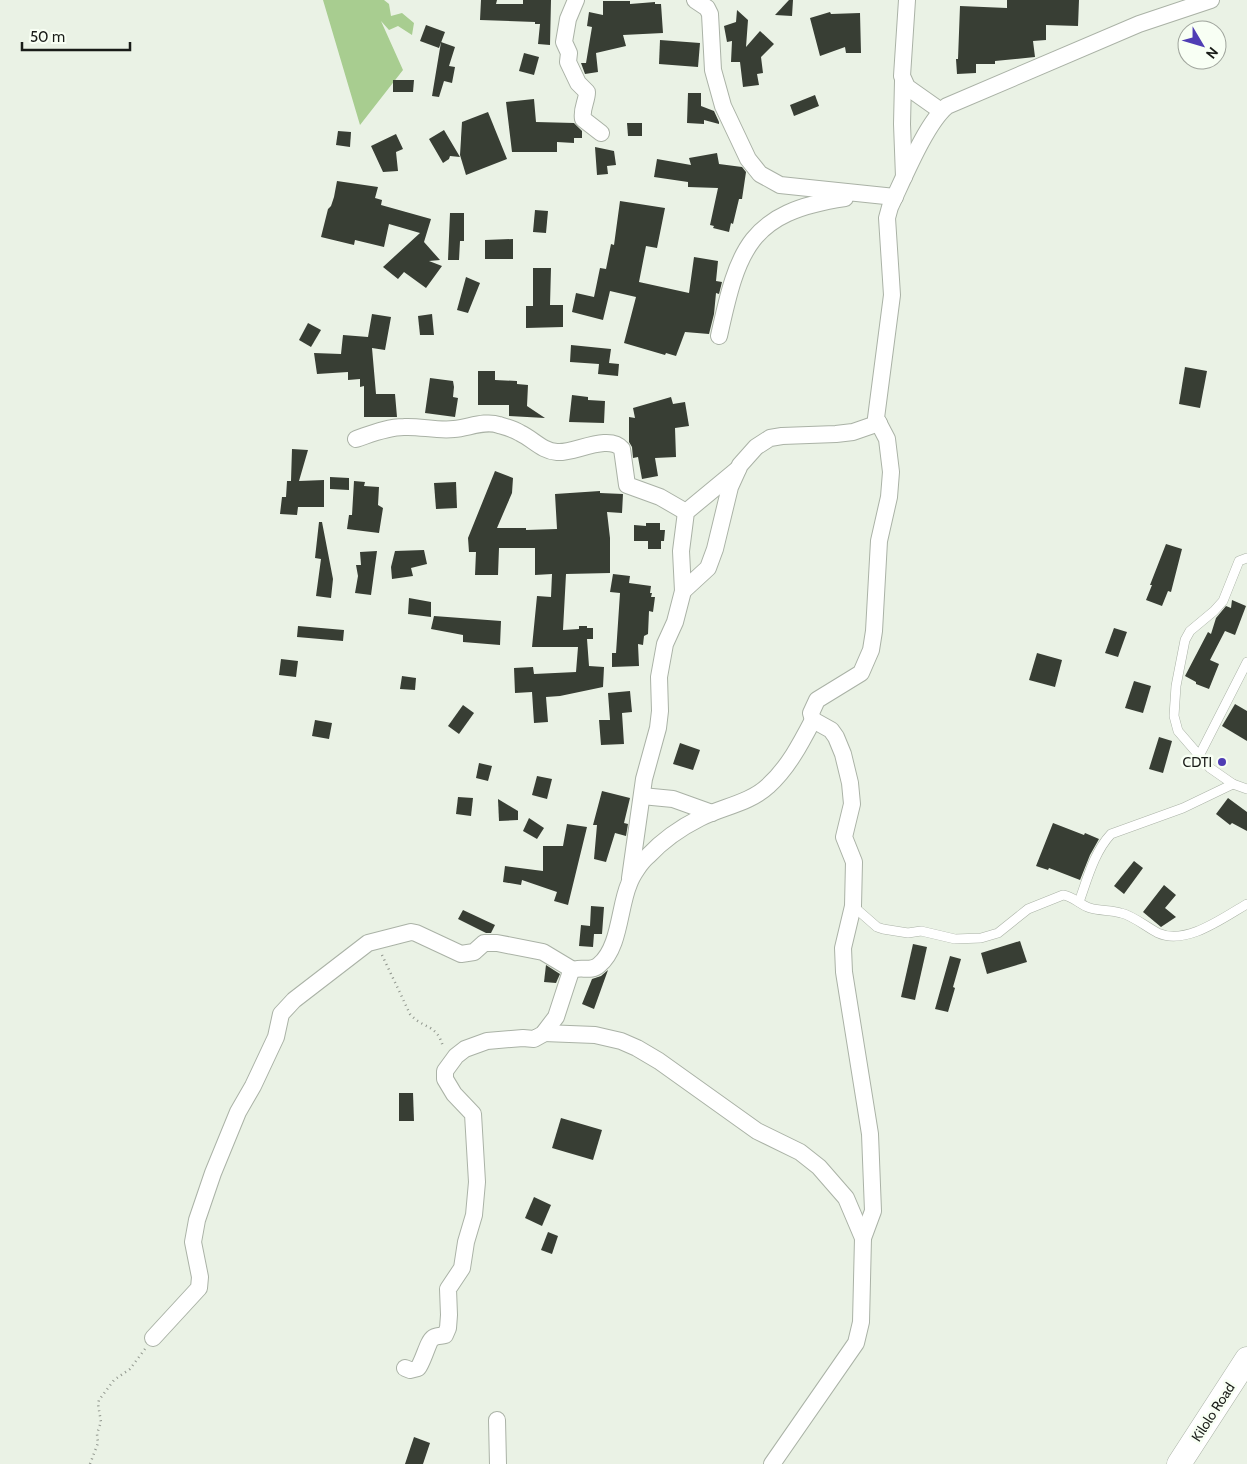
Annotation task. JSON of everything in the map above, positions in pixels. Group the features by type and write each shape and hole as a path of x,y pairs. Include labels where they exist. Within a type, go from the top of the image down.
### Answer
{"main road":[{"name":"Kilolo Road","path":"1179,1464 1247,1359"}],"street":[{"path":"576,0 568,19 564,42 568,53 568,62 578,83 587,92 587,99 582,112 583,119 601,133"},
{"path":"695,0 707,8 709,7 713,70 723,106 748,159 760,174 780,185 895,196"},
{"path":"904,178 902,76 906,0"},
{"path":"772,1464 856,1343 861,1322 863,1238 873,1211 870,1134 844,972 843,948 853,906 854,862 844,837 852,804 850,782 836,737 831,730 813,720 811,713 816,700 857,677 865,667 871,650 874,631 879,541 889,497 891,472 888,439 876,418 892,295 887,218 890,207 928,130 940,111 947,106 1138,24 1211,0"},
{"path":"903,81 907,87 940,111"},
{"path":"719,336 730,285 743,253 756,235 769,222 817,202 870,194"},
{"path":"356,439 386,429 404,427 454,429 489,423 521,433 546,450 554,452 565,453 585,446 606,443 618,444 622,449 627,485 660,497 686,512"},
{"path":"153,1338 199,1288 200,1277 193,1242 197,1220 238,1112 253,1086 276,1036 282,1014 294,1000 368,943 411,932 461,954 474,952 484,943 497,943 543,952 573,970 593,969 601,964 614,940 629,883 644,779 658,728 660,710 659,677 665,644 675,622 682,591 681,551 686,512 738,469 756,447 770,438 853,432 880,423"},
{"path":"682,591 708,568 715,550 730,487 738,469"},
{"path":"629,883 646,856 666,840 699,819 749,798 767,787 782,771 813,720"},
{"path":"642,796 673,799 712,813"},
{"path":"405,1368 410,1370 418,1368 430,1340 445,1334 448,1328 448,1289 452,1281 461,1272 466,1242 474,1215 477,1182 473,1114 454,1094 445,1079 444,1071 456,1056 465,1049 486,1041 534,1039 544,1033 556,1017 569,976 573,970"},
{"path":"544,1033 596,1035 621,1041 659,1061 757,1131 800,1152 819,1167 846,1198 863,1238"},
{"path":"497,1420 498,1464"}],"lane":[{"path":"1247,558 1239,561 1223,601 1214,612 1190,631 1185,640 1176,686 1174,716 1178,731 1210,768 1233,784 1247,789"},
{"path":"1199,756 1247,662"},
{"path":"1079,902 1094,862 1105,840 1111,834 1183,808 1233,784"},
{"path":"853,906 883,930 908,933 921,931 955,939 967,939 981,938 998,933 1028,909 1062,895 1068,896 1089,908 1121,912 1160,934 1175,936 1186,936 1203,929 1247,904"}],"path":[{"path":"374,940 414,1020 431,1028 438,1036 448,1066"},
{"path":"90,1464 98,1442 97,1434 101,1422 99,1400 114,1380 130,1369 153,1338"}],"green space":[{"path":"323,0 384,0 389,4 391,16 402,13 414,23 412,35 398,26 389,30 381,21 403,70 360,125"}],"building":[{"path":"481,0 497,0 496,4 523,4 523,0 551,0 550,45 538,44 540,24 535,24 535,22 480,20"},
{"path":"789,0 793,0 792,16 775,15"},
{"path":"1007,0 1079,0 1078,26 1046,25 1046,40 1033,41 1035,57 995,61 995,64 976,64 976,73 957,74 956,59 958,59 960,6 1007,8"},
{"path":"603,1 630,1 630,4 655,2 655,4 661,4 663,33 623,35 626,46 596,53 598,72 585,74 581,63 586,63 592,27 587,26 589,12 603,15"},
{"path":"737,10 748,20 746,47 760,31 774,44 761,57 763,73 757,74 759,85 743,87 740,62 731,62 732,41 727,42 724,26 736,22"},
{"path":"830,12 831,14 860,13 861,53 846,53 845,47 820,56 810,18"},
{"path":"426,25 445,32 439,48 420,41"},
{"path":"660,40 700,43 698,67 659,64"},
{"path":"441,42 455,47 449,66 455,67 452,83 444,81 439,97 432,96"},
{"path":"524,53 539,57 534,75 519,71"},
{"path":"393,80 414,80 413,92 393,92"},
{"path":"688,93 701,93 701,106 714,111 719,124 704,120 704,124 687,123"},
{"path":"815,95 819,106 794,116 790,105"},
{"path":"534,99 536,122 574,123 582,131 582,138 574,138 574,143 557,142 557,152 512,152 506,102"},
{"path":"488,112 507,159 466,175 460,155 462,122"},
{"path":"627,123 642,123 642,136 628,136"},
{"path":"444,130 460,157 450,156 443,163 429,139"},
{"path":"338,131 351,132 350,147 336,145"},
{"path":"396,134 403,149 396,152 398,171 383,172 371,146"},
{"path":"595,147 614,151 616,165 607,166 608,174 597,175"},
{"path":"717,153 719,164 742,167 746,172 742,199 739,199 733,224 731,223 729,232 713,228 714,226 710,225 718,188 688,187 688,182 654,177 657,159 691,165 689,158"},
{"path":"337,181 378,187 375,198 382,200 381,205 431,219 424,242 440,260 429,261 442,266 426,288 404,272 398,279 383,267 420,233 389,224 384,247 355,240 354,245 321,237 328,209 334,197"},
{"path":"620,201 665,208 657,248 646,246 639,282 689,293 694,257 718,261 716,281 722,282 719,294 716,293 714,314 709,334 685,332 676,356 666,353 665,355 624,343 636,297 610,291 603,320 572,312 576,293 594,297 600,268 606,269 611,244 614,245"},
{"path":"535,210 548,211 546,233 533,232"},
{"path":"450,213 464,213 464,241 460,241 459,260 448,260"},
{"path":"513,239 513,259 485,259 485,240"},
{"path":"533,268 551,268 550,305 563,305 563,327 526,328 526,306 533,306"},
{"path":"466,277 480,283 468,313 457,310"},
{"path":"372,314 391,317 385,350 372,348 376,394 395,394 397,417 364,417 364,386 360,387 360,379 348,380 348,372 317,374 314,353 341,354 343,335 368,337"},
{"path":"432,314 434,335 420,335 418,316"},
{"path":"308,323 321,330 311,347 299,340"},
{"path":"571,345 611,349 609,363 619,364 618,376 598,374 599,364 570,362"},
{"path":"1185,367 1207,371 1200,408 1179,404"},
{"path":"478,371 495,371 495,380 517,381 517,384 528,385 527,406 545,418 509,416 509,405 478,405"},
{"path":"430,378 453,381 453,397 458,398 455,417 425,413"},
{"path":"572,395 588,397 588,400 605,401 604,423 569,422"},
{"path":"671,397 673,404 685,402 689,426 675,428 676,457 655,458 658,476 642,479 638,457 633,458 632,447 629,442 629,417 635,418 633,408"},
{"path":"292,449 308,450 299,481 324,480 324,507 298,507 297,515 280,514 282,497 286,497 287,481 291,481"},
{"path":"495,471 513,478 512,493 497,528 526,528 526,530 557,529 555,494 600,491 600,493 623,494 622,513 607,512 610,538 610,573 566,574 563,630 579,629 579,626 593,628 593,639 587,639 589,666 604,667 603,687 546,697 548,722 534,723 532,692 515,693 514,668 533,667 534,674 576,672 578,647 532,647 537,596 551,597 552,574 535,575 535,548 499,548 498,575 475,575 476,552 469,552 468,538"},
{"path":"330,477 349,478 349,490 330,489"},
{"path":"354,481 365,482 364,486 379,487 378,505 383,508 379,533 347,529 349,515 352,515"},
{"path":"456,482 457,508 436,509 434,483"},
{"path":"319,522 322,522 333,579 331,598 316,596 321,559 315,558"},
{"path":"646,523 660,523 660,530 665,530 664,541 661,541 661,549 648,549 648,541 634,541 634,525 646,526"},
{"path":"1166,544 1182,549 1171,592 1168,591 1162,606 1146,600"},
{"path":"424,550 427,564 411,568 413,576 392,579 391,567 395,551"},
{"path":"377,551 371,595 355,593 358,576 356,565 361,565 360,552"},
{"path":"613,574 630,576 629,583 651,586 651,597 655,597 653,612 649,611 648,634 644,636 643,645 638,644 639,666 612,667 612,653 616,653 620,593 610,592"},
{"path":"409,598 431,602 431,617 408,614"},
{"path":"1232,600 1246,606 1235,635 1225,631 1210,660 1219,664 1209,689 1196,684 1196,682 1185,676 1208,632 1211,634 1216,618 1226,606 1231,608"},
{"path":"434,616 501,621 500,645 463,642 463,635 431,629"},
{"path":"298,626 344,630 343,641 297,637"},
{"path":"1114,628 1127,632 1118,657 1105,653"},
{"path":"1037,653 1062,660 1055,687 1029,680"},
{"path":"281,659 298,661 296,677 279,675"},
{"path":"402,676 416,678 415,690 400,689"},
{"path":"1134,681 1151,686 1143,713 1125,708"},
{"path":"630,691 632,712 622,713 624,744 601,745 599,720 610,720 608,693"},
{"path":"1235,704 1247,711 1247,741 1222,726"},
{"path":"463,705 474,713 459,734 448,726"},
{"path":"315,720 332,723 329,739 312,736"},
{"path":"1159,737 1172,741 1163,773 1149,769"},
{"path":"680,743 700,750 693,770 673,764"},
{"path":"479,763 492,766 488,781 476,778"},
{"path":"537,776 552,779 547,799 532,795"},
{"path":"602,791 630,798 624,823 628,824 626,836 615,833 606,862 594,859 597,825 593,825"},
{"path":"458,797 473,798 471,816 456,814"},
{"path":"1228,798 1247,812 1247,831 1232,823 1230,825 1216,814"},
{"path":"498,799 518,811 518,820 499,821"},
{"path":"529,818 544,828 537,839 523,831"},
{"path":"1053,823 1099,839 1080,880 1049,868 1048,870 1036,866"},
{"path":"567,824 587,827 568,905 554,901 557,892 522,880 521,885 503,882 505,866 543,871 543,846 563,846"},
{"path":"1134,861 1143,868 1124,894 1114,886"},
{"path":"1164,885 1176,895 1165,908 1176,917 1161,927 1143,912"},
{"path":"591,906 604,907 602,934 594,934 593,947 579,946 581,925 590,926"},
{"path":"463,910 495,925 491,933 486,933 458,919"},
{"path":"1020,941 1027,962 987,974 981,953"},
{"path":"913,944 927,947 915,1000 901,997"},
{"path":"950,956 961,959 948,1012 935,1009"},
{"path":"546,965 560,974 556,983 544,982"},
{"path":"608,970 594,1009 582,1004 592,979 601,976"},
{"path":"399,1093 413,1093 414,1121 399,1121"},
{"path":"561,1118 602,1130 593,1160 552,1148"},
{"path":"534,1197 551,1205 542,1226 525,1218"},
{"path":"548,1232 558,1236 552,1254 541,1250"},
{"path":"414,1437 430,1443 423,1464 405,1464"}],"place":[{"name":"CDTI","path":"1222,762"}]}
